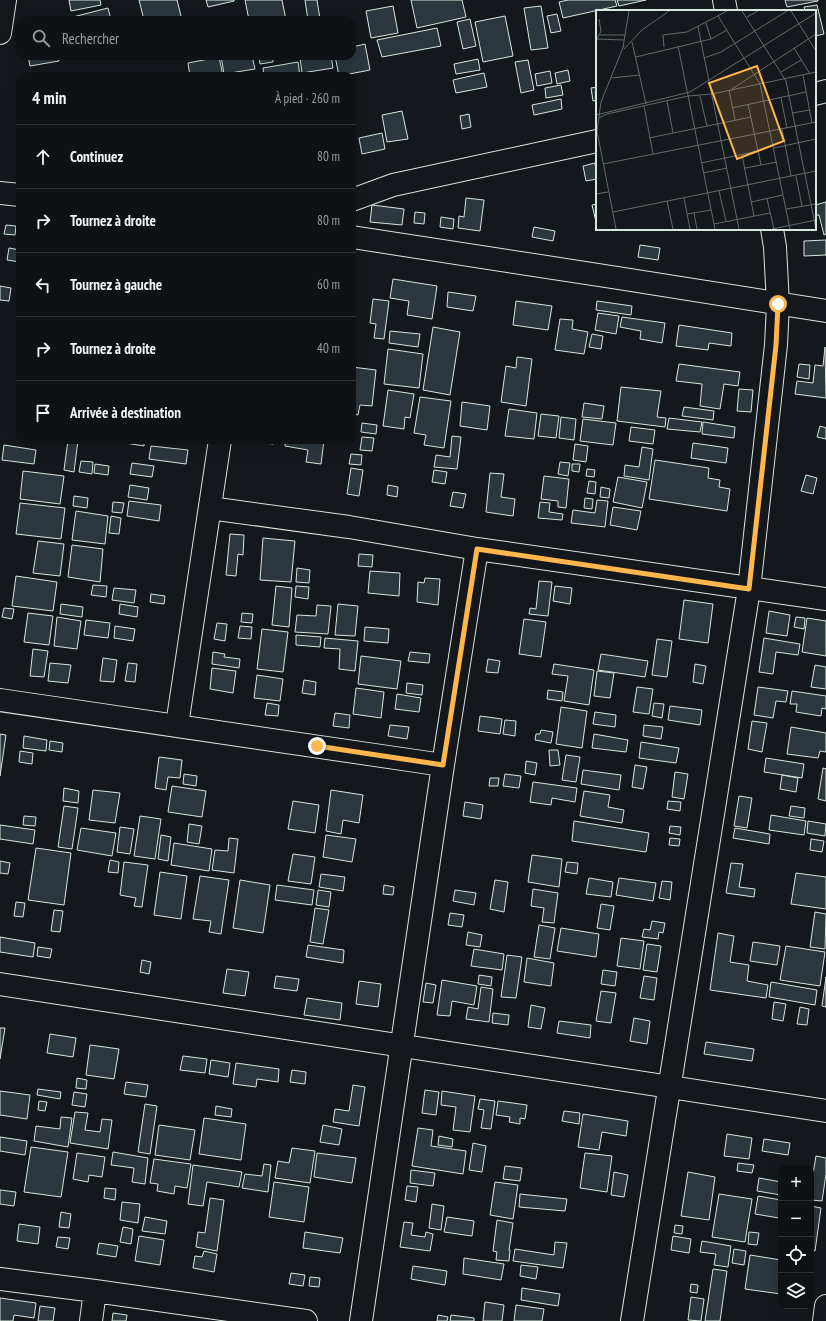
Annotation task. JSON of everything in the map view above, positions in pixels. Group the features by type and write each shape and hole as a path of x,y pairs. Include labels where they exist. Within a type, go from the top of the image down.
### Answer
{"street":[{"path":"0,33 5,0"},
{"path":"724,0 726,10"},
{"path":"816,94 826,91"},
{"path":"356,199 393,185 596,141"},
{"path":"0,193 16,195"},
{"path":"632,1321 749,589 776,345 778,304 775,247 772,230"},
{"path":"356,238 826,311"},
{"path":"177,725 219,444"},
{"path":"210,508 349,527 477,549 826,599"},
{"path":"361,1321 443,765 477,549"},
{"path":"0,700 443,765"},
{"path":"0,984 826,1111"},
{"path":"0,1279 306,1321"},
{"path":"91,1321 95,1291"},
{"path":"824,1321 826,1306"}],"building":[{"path":"69,0 100,0 101,5 71,11"},
{"path":"139,0 177,0 181,16 143,16"},
{"path":"206,0 234,0 234,1 208,7"},
{"path":"245,0 282,0 285,16 248,16"},
{"path":"305,0 317,0 320,16 307,16"},
{"path":"411,0 462,0 466,17 417,28"},
{"path":"568,0 615,0 617,6 563,18 559,2"},
{"path":"617,0 646,0 619,6"},
{"path":"785,0 818,0 818,1 787,7"},
{"path":"817,5 824,34 816,36 816,10 805,10 804,7"},
{"path":"393,6 398,33 371,38 366,11"},
{"path":"541,6 548,48 531,50 524,8"},
{"path":"108,8 110,16 77,16"},
{"path":"557,14 561,31 551,33 547,16"},
{"path":"505,16 513,56 483,62 475,22"},
{"path":"470,19 476,46 463,49 457,22"},
{"path":"437,28 441,46 382,57 377,40"},
{"path":"365,44 370,70 356,73 338,72 336,60 356,60 356,46"},
{"path":"478,59 480,70 456,74 454,64"},
{"path":"29,60 59,61 30,66"},
{"path":"204,60 220,60 222,72 189,72 188,63"},
{"path":"222,60 253,60 255,69 236,72 224,72"},
{"path":"260,60 273,60 273,62 260,64"},
{"path":"300,60 332,60 333,68 302,72"},
{"path":"528,60 534,90 521,93 515,62"},
{"path":"298,62 299,72 264,72 263,68"},
{"path":"568,70 570,81 557,84 555,73"},
{"path":"550,71 552,83 537,86 535,74"},
{"path":"484,73 487,87 456,93 453,80"},
{"path":"561,85 563,95 546,98 545,88"},
{"path":"596,87 596,100 593,101 591,88"},
{"path":"561,99 562,109 534,115 532,105"},
{"path":"402,111 408,139 387,142 382,115"},
{"path":"469,114 471,127 462,129 460,116"},
{"path":"382,133 385,149 362,154 359,138"},
{"path":"595,163 596,179 586,181 583,166"},
{"path":"466,198 484,200 480,231 458,228 459,216 464,217"},
{"path":"826,202 826,234 824,235 819,215 816,215 816,205"},
{"path":"596,204 596,222 592,205"},
{"path":"372,205 404,209 402,225 370,222"},
{"path":"415,212 425,213 424,224 414,223"},
{"path":"441,217 454,219 453,229 440,227"},
{"path":"6,225 16,226 15,235 4,234"},
{"path":"534,227 555,231 553,241 532,237"},
{"path":"826,240 826,255 804,256 804,241"},
{"path":"640,245 660,248 658,260 638,257"},
{"path":"9,248 16,249 16,261 7,260"},
{"path":"393,279 437,286 432,319 407,315 409,301 390,298"},
{"path":"0,286 11,288 9,301 0,300"},
{"path":"448,292 476,296 473,311 447,307"},
{"path":"373,299 389,301 384,339 374,338 376,324 370,323"},
{"path":"516,301 552,306 548,330 513,325"},
{"path":"597,301 632,306 631,315 596,310"},
{"path":"598,313 619,316 616,334 595,330"},
{"path":"622,317 665,323 662,343 640,339 641,331 620,327"},
{"path":"560,319 573,320 572,329 588,332 584,354 555,350"},
{"path":"679,325 732,333 731,346 709,343 708,350 676,346"},
{"path":"433,327 460,332 450,395 423,390"},
{"path":"390,331 420,334 418,347 389,343"},
{"path":"592,334 603,336 601,349 589,347"},
{"path":"825,347 826,398 795,394 797,381 813,383 815,365 823,366"},
{"path":"388,349 423,354 419,388 384,384"},
{"path":"517,357 532,359 526,406 501,402 506,366 516,368"},
{"path":"679,364 740,372 738,386 724,384 720,409 700,406 702,384 676,381"},
{"path":"799,364 810,365 809,379 797,377"},
{"path":"356,368 376,370 372,406 360,405 358,415 356,415"},
{"path":"621,387 661,391 657,417 666,418 665,427 617,421"},
{"path":"739,389 753,390 751,412 737,411"},
{"path":"388,390 414,394 410,418 405,417 404,429 383,426"},
{"path":"420,397 451,401 444,448 424,445 426,435 414,433"},
{"path":"462,402 490,406 487,430 460,426"},
{"path":"584,403 604,406 602,419 582,417"},
{"path":"684,407 714,411 713,420 682,416"},
{"path":"509,409 537,413 534,439 505,436"},
{"path":"541,414 559,416 556,438 538,436"},
{"path":"561,417 576,419 574,440 559,438"},
{"path":"669,418 702,422 700,432 667,429"},
{"path":"583,419 616,423 613,445 580,441"},
{"path":"703,422 735,427 734,438 702,434"},
{"path":"362,423 377,425 376,434 361,432"},
{"path":"820,426 826,428 826,439 817,437"},
{"path":"631,427 655,430 653,444 629,441"},
{"path":"452,436 461,437 457,469 434,467 436,455 450,457"},
{"path":"362,437 374,438 372,451 360,450"},
{"path":"693,443 728,448 726,463 691,458"},
{"path":"67,444 78,444 74,472 64,470"},
{"path":"131,444 144,444 144,446"},
{"path":"285,444 324,444 321,464 306,462 308,450 285,446"},
{"path":"575,444 588,446 586,462 573,460"},
{"path":"4,445 36,450 34,464 2,460"},
{"path":"151,446 188,450 186,464 149,459"},
{"path":"642,447 653,449 649,480 624,476 625,465 639,467"},
{"path":"351,454 362,455 361,465 349,464"},
{"path":"655,460 709,468 708,478 720,480 719,487 730,489 727,511 649,499"},
{"path":"81,461 93,462 92,474 79,472"},
{"path":"560,462 570,463 568,476 558,474"},
{"path":"132,463 154,466 152,477 130,474"},
{"path":"95,464 109,466 108,475 94,473"},
{"path":"572,464 580,464 579,472 572,471"},
{"path":"351,468 363,470 359,496 347,494"},
{"path":"587,469 595,470 594,477 586,476"},
{"path":"434,470 447,472 445,484 432,482"},
{"path":"23,471 64,476 60,504 20,499"},
{"path":"490,473 504,474 501,497 515,499 513,516 486,512"},
{"path":"806,475 817,478 813,494 801,491"},
{"path":"544,476 569,479 566,508 558,507 558,501 541,499"},
{"path":"618,477 647,482 642,508 613,502"},
{"path":"589,481 596,482 595,494 587,493"},
{"path":"130,485 149,488 147,500 128,497"},
{"path":"388,485 398,487 397,497 387,495"},
{"path":"601,487 610,489 609,498 600,497"},
{"path":"453,492 466,494 463,508 450,506"},
{"path":"74,496 88,498 87,508 73,506"},
{"path":"585,498 593,499 592,509 584,508"},
{"path":"597,500 608,501 605,527 571,523 573,510 595,513"},
{"path":"129,501 161,505 159,521 127,516"},
{"path":"113,502 124,503 122,513 112,512"},
{"path":"540,502 550,503 549,512 563,514 562,520 538,518"},
{"path":"20,503 65,508 61,539 16,534"},
{"path":"613,507 641,511 637,530 610,525"},
{"path":"76,511 108,516 105,544 72,540"},
{"path":"111,516 121,518 119,534 109,533"},
{"path":"230,534 244,535 243,555 238,554 236,576 226,575"},
{"path":"263,538 295,541 291,582 260,580"},
{"path":"38,541 64,544 60,576 33,573"},
{"path":"72,545 103,549 100,582 68,577"},
{"path":"359,554 373,555 372,567 358,566"},
{"path":"297,568 310,570 309,583 296,582"},
{"path":"370,571 400,573 399,596 368,593"},
{"path":"16,576 57,582 53,611 12,606"},
{"path":"425,578 440,579 438,605 417,602 418,582 424,583"},
{"path":"539,581 552,582 548,616 529,614 530,608 536,609"},
{"path":"93,585 107,586 106,597 91,595"},
{"path":"276,586 292,588 289,627 272,625"},
{"path":"296,586 309,587 308,599 295,597"},
{"path":"555,586 572,588 570,604 553,601"},
{"path":"114,588 136,590 134,603 112,600"},
{"path":"151,594 165,596 164,604 150,602"},
{"path":"684,600 713,604 708,643 679,639"},
{"path":"61,604 83,607 82,617 60,614"},
{"path":"120,604 138,607 137,617 119,614"},
{"path":"338,604 358,606 355,636 335,635"},
{"path":"317,605 331,606 328,634 295,632 297,615 316,616"},
{"path":"4,608 14,609 12,619 2,617"},
{"path":"769,611 790,615 787,636 766,633"},
{"path":"28,613 53,616 49,645 24,642"},
{"path":"242,613 253,614 252,623 241,622"},
{"path":"57,617 81,621 77,649 54,646"},
{"path":"796,617 805,618 804,629 794,627"},
{"path":"807,618 826,621 826,656 802,652"},
{"path":"524,619 546,622 541,657 519,654"},
{"path":"86,620 110,623 108,638 84,635"},
{"path":"217,623 227,624 225,641 214,639"},
{"path":"115,626 135,629 133,641 114,638"},
{"path":"240,626 252,627 251,639 238,638"},
{"path":"365,627 389,629 388,643 364,641"},
{"path":"262,629 288,632 283,672 257,669"},
{"path":"296,635 321,637 320,647 296,645"},
{"path":"325,638 358,641 355,671 339,669 340,649 324,648"},
{"path":"764,638 800,644 798,655 776,652 773,674 759,672"},
{"path":"657,639 672,641 667,677 652,675"},
{"path":"33,649 48,651 44,677 30,676"},
{"path":"213,652 225,654 224,657 240,659 239,668 212,664"},
{"path":"410,652 430,654 429,663 408,661"},
{"path":"601,654 648,661 645,677 598,670"},
{"path":"361,656 401,661 397,689 358,684"},
{"path":"103,658 117,660 114,682 100,681"},
{"path":"488,659 500,661 498,673 486,672"},
{"path":"50,663 71,665 68,683 48,681"},
{"path":"128,663 137,664 135,682 125,681"},
{"path":"554,664 594,670 589,705 564,701 568,676 552,674"},
{"path":"695,664 706,666 703,684 693,682"},
{"path":"815,665 826,667 826,689 811,687"},
{"path":"212,668 236,671 233,693 210,689"},
{"path":"597,671 614,673 610,698 594,696"},
{"path":"257,675 283,679 280,701 254,698"},
{"path":"304,680 316,682 315,695 302,693"},
{"path":"407,683 423,685 422,695 406,693"},
{"path":"637,687 653,689 649,714 633,712"},
{"path":"758,687 788,691 786,702 776,701 773,718 754,715"},
{"path":"356,688 384,692 381,718 353,714"},
{"path":"548,690 563,692 562,701 547,699"},
{"path":"792,691 826,696 826,709 822,708 821,716 796,712 797,704 790,704"},
{"path":"397,694 421,698 419,712 395,709"},
{"path":"267,703 279,705 278,716 265,715"},
{"path":"654,703 664,704 662,718 652,716"},
{"path":"670,706 702,710 700,725 668,720"},
{"path":"561,707 587,711 582,748 556,744"},
{"path":"595,712 616,715 615,727 593,724"},
{"path":"335,713 350,715 349,728 333,726"},
{"path":"480,716 502,719 500,734 478,731"},
{"path":"505,720 516,721 515,736 503,734"},
{"path":"752,721 767,723 762,752 748,749"},
{"path":"390,725 409,727 407,739 388,736"},
{"path":"644,725 663,727 661,739 643,736"},
{"path":"791,727 826,733 826,752 820,751 818,758 787,754"},
{"path":"541,730 553,732 551,743 535,740 536,734 540,734"},
{"path":"0,734 6,735 0,776"},
{"path":"594,734 628,740 626,752 592,748"},
{"path":"24,736 47,740 46,751 23,748"},
{"path":"50,741 63,743 62,752 49,750"},
{"path":"641,742 679,748 676,763 639,758"},
{"path":"549,750 558,750 560,765 550,766"},
{"path":"20,751 33,753 32,764 19,762"},
{"path":"566,755 580,757 576,782 562,780"},
{"path":"159,757 182,760 180,778 168,777 166,790 155,788"},
{"path":"766,758 804,764 802,778 764,772"},
{"path":"526,761 537,763 535,775 525,773"},
{"path":"635,765 647,767 643,789 632,787"},
{"path":"823,768 826,769 826,801 818,799"},
{"path":"583,770 621,775 619,790 581,784"},
{"path":"675,772 688,774 684,799 672,797"},
{"path":"184,774 197,776 196,786 183,784"},
{"path":"505,774 521,776 519,788 503,786"},
{"path":"782,775 798,778 796,792 780,789"},
{"path":"490,778 499,778 498,786 489,786"},
{"path":"533,782 577,788 575,802 552,798 551,805 530,802"},
{"path":"172,786 206,791 202,817 168,812"},
{"path":"64,788 79,791 78,803 63,801"},
{"path":"93,790 120,793 115,823 89,820"},
{"path":"331,790 363,795 359,823 343,820 341,834 326,831"},
{"path":"584,791 610,795 608,807 624,810 622,823 580,816"},
{"path":"739,796 752,798 747,828 734,826"},
{"path":"293,801 319,805 315,833 288,829"},
{"path":"668,801 681,802 680,811 667,809"},
{"path":"465,802 483,805 481,819 463,816"},
{"path":"64,806 78,808 72,849 58,847"},
{"path":"791,806 805,808 804,818 789,816"},
{"path":"771,815 806,821 804,835 769,830"},
{"path":"24,816 36,817 35,826 23,825"},
{"path":"140,816 161,819 155,859 134,856"},
{"path":"574,821 649,833 646,852 572,841"},
{"path":"808,821 826,824 825,836 807,833"},
{"path":"189,824 202,826 199,844 187,842"},
{"path":"0,825 35,830 33,844 0,839"},
{"path":"670,826 681,827 680,835 669,833"},
{"path":"120,827 134,829 130,854 117,852"},
{"path":"81,828 116,833 112,856 77,850"},
{"path":"735,828 770,834 769,844 733,838"},
{"path":"161,835 171,837 168,861 158,859"},
{"path":"326,835 356,839 352,862 323,857"},
{"path":"229,838 238,839 234,873 212,870 215,850 228,851"},
{"path":"670,838 680,839 679,846 669,845"},
{"path":"811,839 824,841 822,852 810,850"},
{"path":"174,843 212,849 209,871 171,865"},
{"path":"36,848 71,853 64,905 28,900"},
{"path":"293,854 315,857 311,884 288,881"},
{"path":"532,855 562,859 559,887 528,882"},
{"path":"110,860 119,862 118,873 108,872"},
{"path":"0,861 10,863 8,874 0,873"},
{"path":"124,862 148,865 142,907 134,906 136,898 120,895"},
{"path":"567,862 578,863 577,874 565,872"},
{"path":"731,863 743,864 739,887 755,889 754,897 726,893"},
{"path":"160,872 187,876 181,919 154,915"},
{"path":"796,873 826,877 826,909 791,904"},
{"path":"321,874 345,877 343,891 319,887"},
{"path":"200,876 229,880 221,934 209,932 211,921 193,919"},
{"path":"589,878 613,882 611,897 586,894"},
{"path":"619,878 656,883 653,901 616,895"},
{"path":"240,880 270,885 263,933 233,928"},
{"path":"495,880 508,882 504,912 490,909"},
{"path":"662,881 672,882 670,900 659,898"},
{"path":"277,885 314,890 312,905 275,900"},
{"path":"384,885 394,887 393,895 383,894"},
{"path":"533,889 558,893 554,923 542,922 544,908 531,906"},
{"path":"318,890 331,892 329,907 316,905"},
{"path":"455,890 476,893 474,905 453,901"},
{"path":"16,902 25,903 23,917 14,916"},
{"path":"601,904 614,906 610,930 597,928"},
{"path":"315,908 329,910 323,944 310,942"},
{"path":"54,910 63,911 60,932 51,931"},
{"path":"815,912 826,914 825,949 810,947"},
{"path":"450,913 464,915 462,927 448,925"},
{"path":"652,921 665,923 663,933 659,932 658,939 642,937 644,929 650,930"},
{"path":"539,925 555,928 550,959 534,957"},
{"path":"561,928 599,934 596,957 557,951"},
{"path":"468,932 482,935 480,947 466,945"},
{"path":"718,933 734,936 730,962 749,965 747,981 768,985 766,998 710,990"},
{"path":"0,937 35,943 33,957 0,952"},
{"path":"621,938 644,941 640,969 617,966"},
{"path":"753,942 780,946 777,965 750,961"},
{"path":"647,944 661,946 657,972 643,970"},
{"path":"308,945 344,950 343,963 306,957"},
{"path":"786,946 825,952 820,986 780,980"},
{"path":"38,947 52,949 50,958 37,956"},
{"path":"474,949 504,954 502,970 471,966"},
{"path":"507,955 522,957 516,998 501,997"},
{"path":"527,958 554,963 551,986 524,982"},
{"path":"142,960 151,962 149,974 140,972"},
{"path":"227,969 249,972 245,996 223,993"},
{"path":"603,970 617,972 615,986 601,984"},
{"path":"479,975 492,977 491,986 478,984"},
{"path":"276,976 299,979 297,991 274,988"},
{"path":"644,976 657,978 654,1000 640,998"},
{"path":"826,977 826,1007 822,1006"},
{"path":"442,980 477,986 474,1005 452,1001 450,1016 437,1015"},
{"path":"359,981 381,984 378,1007 356,1004"},
{"path":"771,982 817,990 815,1005 769,997"},
{"path":"426,983 436,985 433,1003 423,1002"},
{"path":"481,987 493,989 489,1022 466,1019 468,1007 478,1009"},
{"path":"601,991 616,993 611,1023 596,1021"},
{"path":"307,998 342,1003 340,1020 304,1015"},
{"path":"774,1002 786,1004 783,1021 772,1019"},
{"path":"531,1005 545,1008 541,1029 528,1027"},
{"path":"800,1007 809,1009 807,1025 797,1024"},
{"path":"493,1013 509,1015 508,1025 492,1023"},
{"path":"634,1018 650,1021 647,1044 630,1041"},
{"path":"559,1021 591,1025 590,1038 557,1033"},
{"path":"0,1028 5,1028 0,1059"},
{"path":"50,1034 76,1038 73,1057 47,1053"},
{"path":"706,1042 754,1049 752,1061 704,1054"},
{"path":"90,1045 119,1049 114,1079 86,1075"},
{"path":"183,1056 207,1059 205,1073 180,1070"},
{"path":"211,1060 230,1063 228,1077 209,1074"},
{"path":"236,1063 279,1069 278,1082 257,1079 256,1087 233,1084"},
{"path":"292,1070 306,1072 305,1084 290,1082"},
{"path":"77,1078 87,1080 86,1089 76,1088"},
{"path":"126,1082 148,1085 146,1097 124,1094"},
{"path":"353,1085 365,1087 359,1126 333,1122 335,1109 349,1111"},
{"path":"38,1089 61,1092 60,1099 37,1095"},
{"path":"425,1090 439,1092 436,1115 422,1113"},
{"path":"0,1091 30,1095 27,1119 0,1115"},
{"path":"442,1091 475,1096 470,1132 453,1130 456,1107 441,1105"},
{"path":"74,1092 87,1094 85,1107 72,1105"},
{"path":"480,1099 495,1101 491,1129 481,1128 484,1110 478,1109"},
{"path":"39,1101 47,1102 45,1111 38,1110"},
{"path":"498,1101 527,1105 525,1119 520,1118 520,1124 509,1122 510,1117 496,1115"},
{"path":"145,1104 157,1106 150,1154 138,1152"},
{"path":"216,1106 232,1109 231,1117 215,1115"},
{"path":"564,1111 580,1113 579,1124 562,1121"},
{"path":"75,1112 88,1113 85,1130 100,1132 102,1119 112,1120 108,1149 70,1143"},
{"path":"583,1114 628,1121 626,1136 602,1132 599,1150 578,1147"},
{"path":"61,1117 72,1118 68,1147 34,1141 36,1126 60,1129"},
{"path":"204,1118 246,1124 241,1160 199,1154"},
{"path":"159,1125 195,1130 190,1160 155,1155"},
{"path":"323,1125 342,1129 339,1145 320,1142"},
{"path":"418,1128 433,1130 431,1146 466,1151 463,1174 412,1166"},
{"path":"727,1134 752,1138 749,1159 724,1156"},
{"path":"439,1136 453,1139 452,1147 438,1145"},
{"path":"0,1137 27,1141 25,1155 0,1151"},
{"path":"764,1139 790,1143 788,1155 762,1151"},
{"path":"473,1143 486,1146 482,1172 469,1170"},
{"path":"31,1147 68,1152 61,1197 24,1192"},
{"path":"292,1148 315,1151 310,1183 275,1178 278,1161 289,1163"},
{"path":"113,1152 148,1158 145,1184 132,1182 134,1168 111,1165"},
{"path":"77,1153 105,1157 102,1177 89,1175 88,1182 73,1179"},
{"path":"317,1153 356,1158 352,1183 314,1177"},
{"path":"585,1153 612,1156 607,1192 580,1188"},
{"path":"816,1156 826,1158 826,1174 822,1201 814,1200 814,1168"},
{"path":"154,1159 191,1164 187,1188 175,1186 174,1194 157,1191 158,1184 150,1183"},
{"path":"738,1163 754,1165 752,1173 737,1171"},
{"path":"264,1164 271,1165 268,1192 242,1188 245,1174 262,1176"},
{"path":"193,1165 242,1172 239,1187 207,1182 203,1206 188,1204"},
{"path":"505,1166 522,1168 520,1181 503,1179"},
{"path":"411,1170 435,1173 433,1186 410,1183"},
{"path":"614,1172 628,1175 624,1197 611,1195"},
{"path":"688,1172 715,1177 709,1220 681,1216"},
{"path":"759,1178 778,1181 778,1194 757,1191"},
{"path":"274,1182 309,1187 304,1222 269,1217"},
{"path":"495,1182 518,1185 513,1219 490,1215"},
{"path":"407,1186 418,1187 416,1202 405,1200"},
{"path":"105,1188 116,1189 115,1200 104,1198"},
{"path":"0,1190 16,1192 14,1206 0,1204"},
{"path":"520,1194 567,1199 565,1211 519,1207"},
{"path":"719,1194 752,1199 745,1242 712,1237"},
{"path":"758,1196 778,1199 778,1218 755,1214"},
{"path":"210,1198 224,1200 217,1251 196,1247 198,1232 205,1233"},
{"path":"122,1202 140,1204 138,1223 120,1220"},
{"path":"432,1204 444,1206 441,1230 429,1228"},
{"path":"814,1207 821,1208 814,1251"},
{"path":"61,1212 71,1214 69,1228 59,1227"},
{"path":"145,1217 167,1221 165,1234 142,1231"},
{"path":"447,1217 474,1221 472,1236 444,1232"},
{"path":"497,1220 513,1223 509,1261 496,1260 497,1252 493,1251"},
{"path":"404,1222 413,1223 411,1235 425,1237 426,1232 433,1234 430,1251 400,1247"},
{"path":"19,1224 40,1227 38,1244 17,1241"},
{"path":"675,1225 683,1226 682,1234 674,1233"},
{"path":"123,1227 133,1229 131,1244 120,1242"},
{"path":"305,1232 343,1238 340,1253 303,1248"},
{"path":"749,1232 759,1233 757,1245 748,1244"},
{"path":"139,1236 164,1240 160,1265 135,1261"},
{"path":"673,1236 691,1239 689,1253 671,1250"},
{"path":"58,1237 70,1238 68,1249 56,1247"},
{"path":"702,1241 731,1246 728,1267 714,1265 716,1254 700,1252"},
{"path":"555,1242 567,1243 563,1268 513,1261 515,1249 554,1255"},
{"path":"99,1243 118,1246 116,1257 97,1254"},
{"path":"734,1249 746,1251 744,1265 732,1263"},
{"path":"204,1251 217,1254 214,1272 193,1268 195,1256 202,1257"},
{"path":"750,1255 778,1260 778,1294 745,1289"},
{"path":"464,1258 504,1264 501,1280 463,1274"},
{"path":"521,1265 538,1267 536,1279 520,1276"},
{"path":"413,1266 447,1271 445,1285 411,1279"},
{"path":"713,1269 727,1271 720,1321 705,1321"},
{"path":"291,1273 305,1275 303,1286 289,1284"},
{"path":"310,1277 320,1278 319,1287 309,1286"},
{"path":"691,1284 698,1285 697,1293 690,1292"},
{"path":"522,1288 560,1294 558,1306 521,1300"},
{"path":"691,1297 704,1299 701,1321 688,1320"},
{"path":"0,1298 36,1303 34,1318 14,1315 13,1321 0,1321"},
{"path":"485,1302 504,1305 502,1321 483,1321"},
{"path":"516,1305 544,1309 542,1321 514,1321"},
{"path":"40,1306 55,1308 53,1321 38,1321"},
{"path":"113,1313 127,1315 126,1321 112,1321"},
{"path":"438,1315 448,1317 447,1321 437,1321"},
{"path":"451,1315 474,1318 474,1321 450,1321"}],"route":[{"path":"317,746 443,765 477,549 749,589 776,345 778,304"}]}
